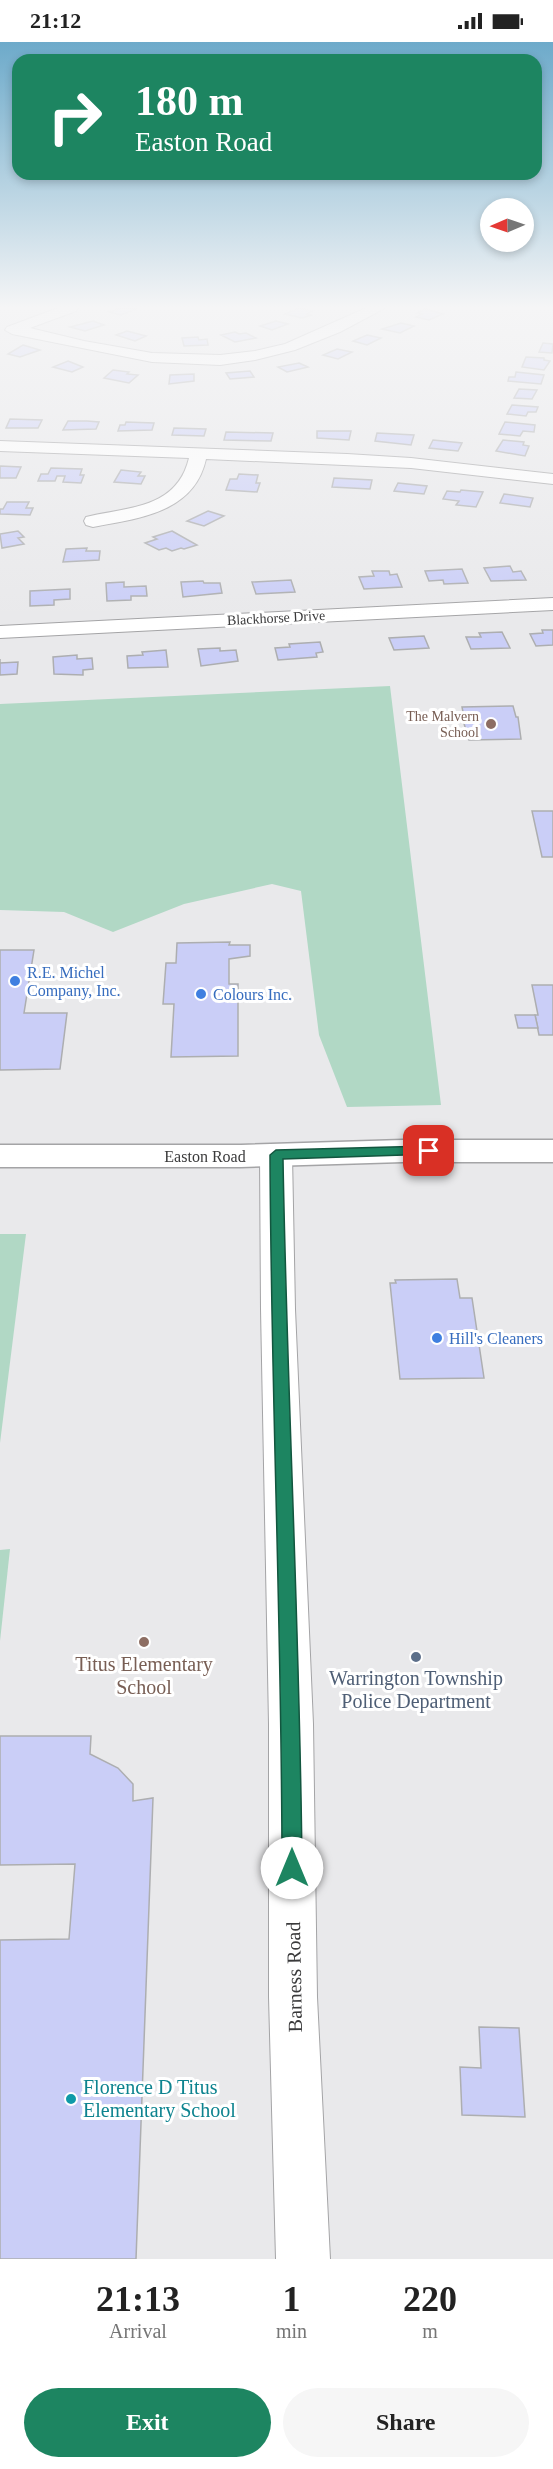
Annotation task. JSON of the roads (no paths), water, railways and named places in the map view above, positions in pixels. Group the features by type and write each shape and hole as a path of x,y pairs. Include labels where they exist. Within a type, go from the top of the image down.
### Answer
{"highway":[{"name":"Easton Road","path":"0,1156 553,1151"}],"street":[{"path":"0,446 411,463 553,479"},
{"path":"93,521 155,506 178,494 189,483 199,453"},
{"name":"Blackhorse Drive","path":"0,632 553,604"},
{"name":"Barness Road","path":"276,1155 278,1309 291,1724 293,1997 303,2259"}],"place":[{"name":"The Malvern School","path":"491,724"},
{"name":"R.E. Michel Company, Inc.","path":"15,981"},
{"name":"Colours Inc.","path":"201,994"},
{"name":"Hill's Cleaners","path":"437,1338"},
{"name":"Titus Elementary School","path":"144,1642"},
{"name":"Warrington Township Police Department","path":"416,1657"},
{"name":"Florence D Titus Elementary School","path":"71,2099"}]}
